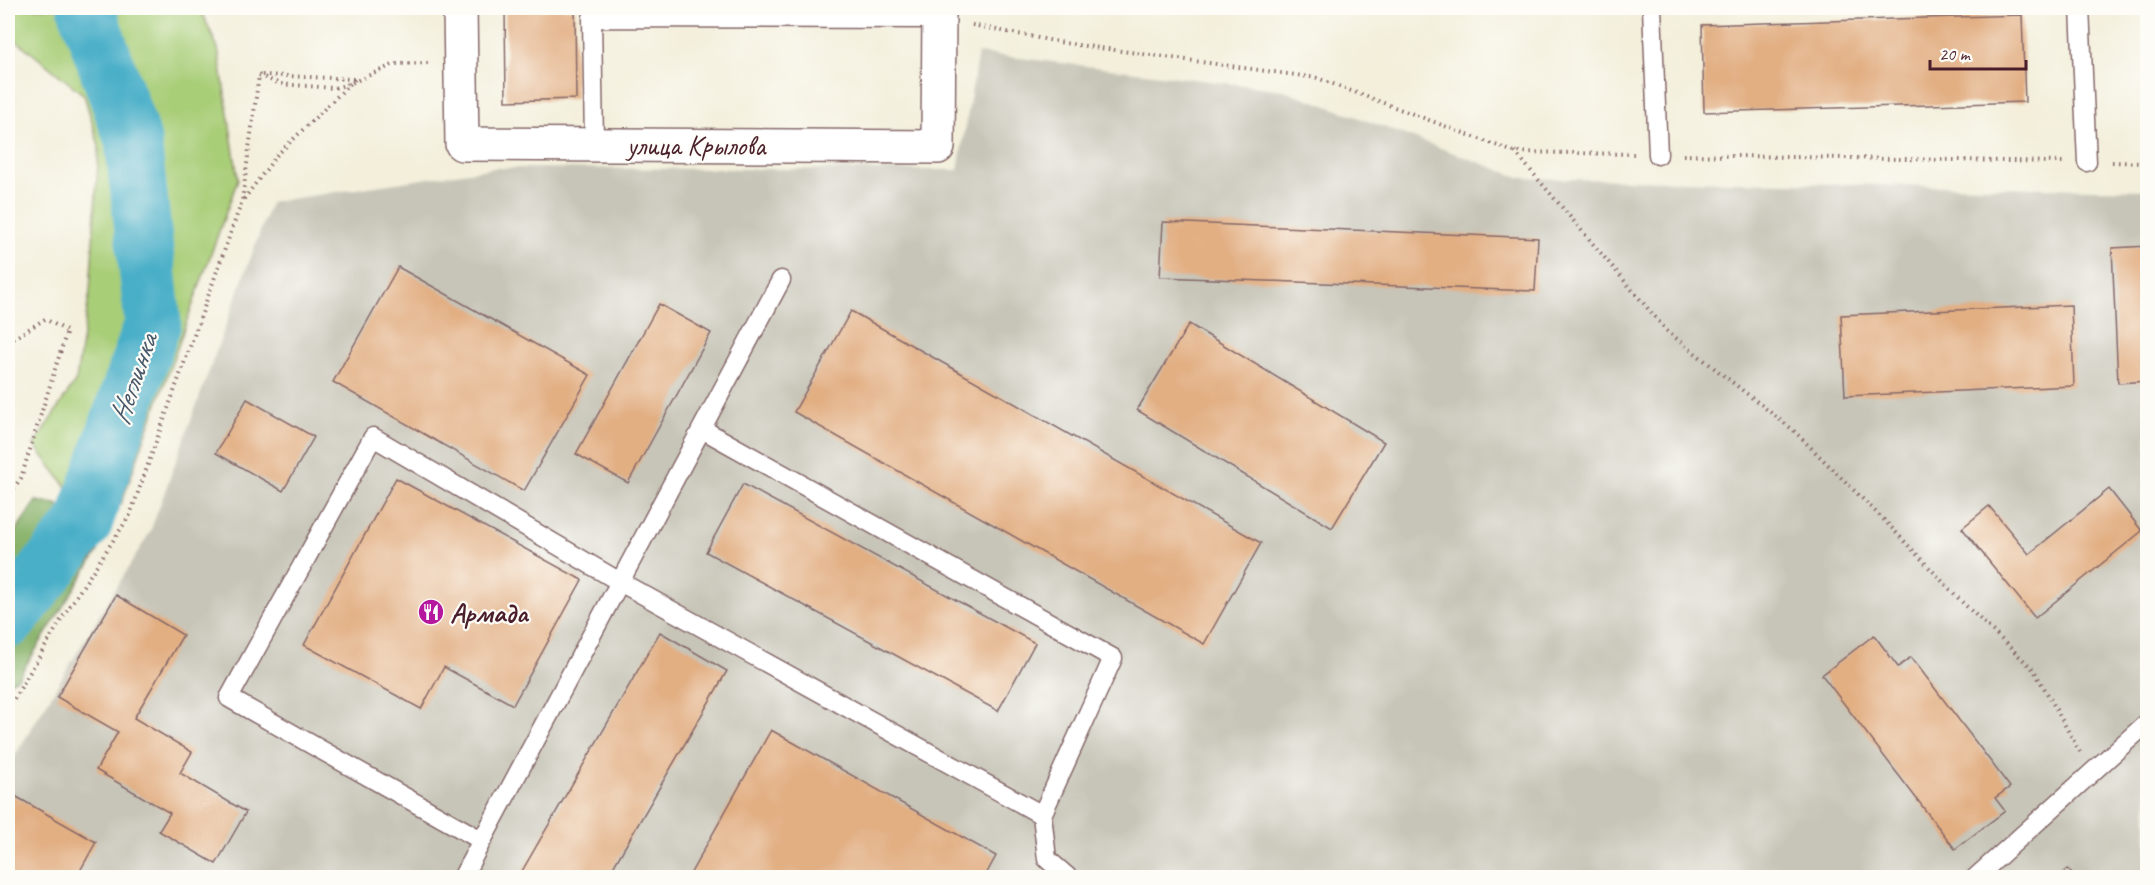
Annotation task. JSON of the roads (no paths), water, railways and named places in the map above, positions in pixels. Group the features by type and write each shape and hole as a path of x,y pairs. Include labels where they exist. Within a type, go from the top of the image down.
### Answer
{"street":[{"name":"улица Крылова","path":"460,8 462,144 938,147 940,13"}],"lane":[{"path":"1652,8 1658,154"},
{"path":"2080,8 2087,162"},
{"path":"594,145 592,18 940,13"},
{"path":"462,878 781,280"},
{"path":"702,429 1113,658 1042,815 1047,859 1069,878"},
{"path":"481,840 229,698 373,437 620,582 1042,815"},
{"path":"1975,878 2148,722"}],"waterway":[{"name":"Неглинка","path":"8,620 84,523 153,323 133,140 86,8"}],"place":[{"name":"Армада","path":"431,612"}]}
